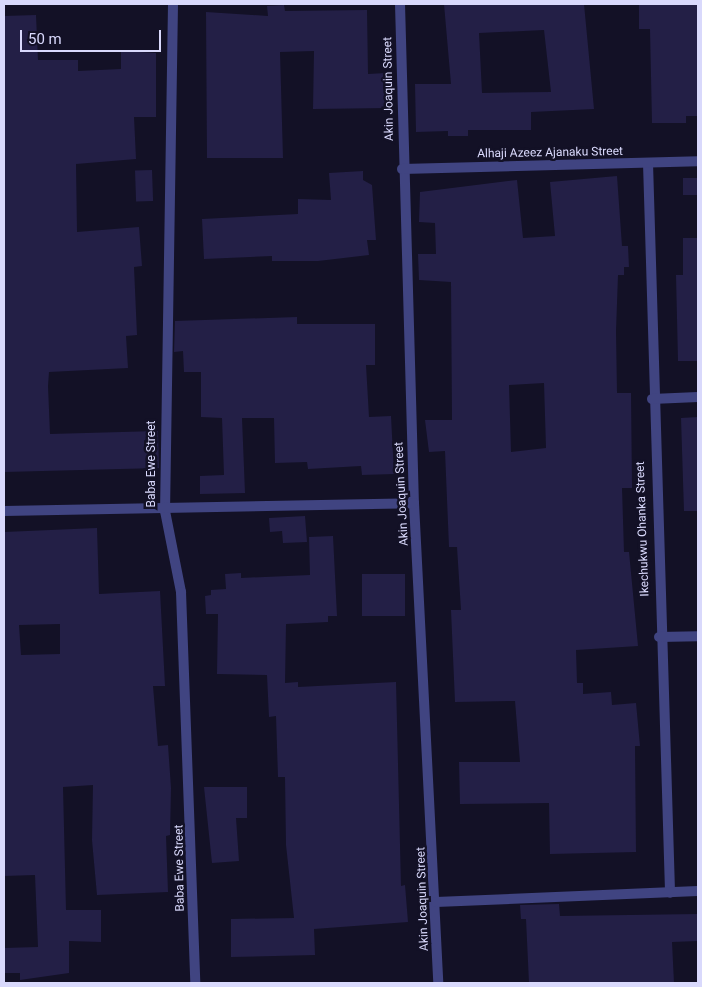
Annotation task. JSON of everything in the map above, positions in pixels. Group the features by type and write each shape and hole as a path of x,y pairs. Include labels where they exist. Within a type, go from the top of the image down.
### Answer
{"street":[{"name":"Baba Ewe Street","path":"172,4 165,511 181,592 195,983"},
{"name":"Akin Joaquin Street","path":"400,4 402,169 414,503 436,902 438,983"},
{"name":"Alhaji Azeez Ajanaku Street","path":"402,169 698,161"},
{"name":"Ikechukwu Ohanka Street","path":"648,163 659,638 670,893"},
{"path":"652,398 698,397"},
{"path":"4,511 165,511 414,503"},
{"path":"659,638 698,636"},
{"path":"436,902 698,892"}],"building":[{"path":"444,4 584,4 594,109 531,112 531,130 468,130 468,136 448,136 448,131 416,132 415,84 451,84","holes":["544,30 551,92 482,93 479,33"]},
{"path":"639,4 698,4 697,116 686,116 686,123 652,123 650,29 639,29"},
{"path":"284,5 285,11 367,10 368,74 386,73 387,108 313,109 314,51 280,52 283,158 207,158 206,12 268,16 267,6"},
{"path":"36,15 38,60 78,60 78,71 121,69 121,51 156,53 156,117 134,117 136,159 76,164 77,232 139,227 142,266 134,267 137,335 126,336 128,368 49,372 48,386 50,434 158,431 159,468 4,472 4,16"},
{"path":"152,170 153,201 136,202 135,171"},
{"path":"363,171 363,180 372,185 376,240 367,240 369,255 318,261 272,261 272,256 204,259 202,219 298,214 298,199 331,200 329,173"},
{"path":"617,176 622,246 628,246 629,267 624,267 624,275 618,275 616,331 617,393 631,393 632,488 622,488 624,552 629,552 638,646 576,650 577,683 583,683 583,694 611,692 612,705 636,703 640,746 635,746 636,852 550,854 549,803 460,804 459,762 520,762 515,701 455,702 451,610 461,610 457,547 449,547 445,451 429,452 425,420 452,420 451,282 419,280 418,254 436,254 435,223 419,222 420,192 517,180 523,238 555,236 550,182","holes":["544,383 546,448 511,452 509,385"]},
{"path":"683,178 698,178 698,195 683,195"},
{"path":"683,238 698,238 698,361 678,361 676,275 683,275"},
{"path":"297,317 297,324 375,324 375,365 366,365 369,417 391,416 394,474 362,475 361,466 308,469 307,462 275,463 274,418 242,418 245,493 200,494 200,476 224,475 222,418 201,417 201,372 184,372 183,351 174,352 175,321"},
{"path":"698,417 698,511 684,511 681,418"},
{"path":"305,516 307,542 283,543 282,531 270,532 269,518"},
{"path":"97,528 99,594 160,591 165,686 153,686 158,746 168,745 171,788 170,835 166,836 168,892 97,895 92,840 93,785 63,787 66,910 101,910 101,942 69,941 69,973 20,980 20,973 4,973 4,948 38,947 35,875 4,876 4,532","holes":["60,624 60,654 21,655 19,625"]},
{"path":"333,536 337,616 328,616 328,622 286,624 285,683 298,682 298,687 396,682 401,886 405,885 408,922 314,929 315,955 231,957 231,919 294,918 286,845 285,777 278,777 276,716 269,717 267,675 217,674 218,614 206,614 205,596 211,595 211,590 226,589 225,574 241,573 241,578 310,575 309,537"},
{"path":"362,574 405,574 405,616 362,616"},
{"path":"204,787 247,787 247,818 236,818 239,861 212,863"},
{"path":"559,904 560,916 698,914 698,941 672,942 674,983 529,983 526,919 521,919 520,905"}]}
